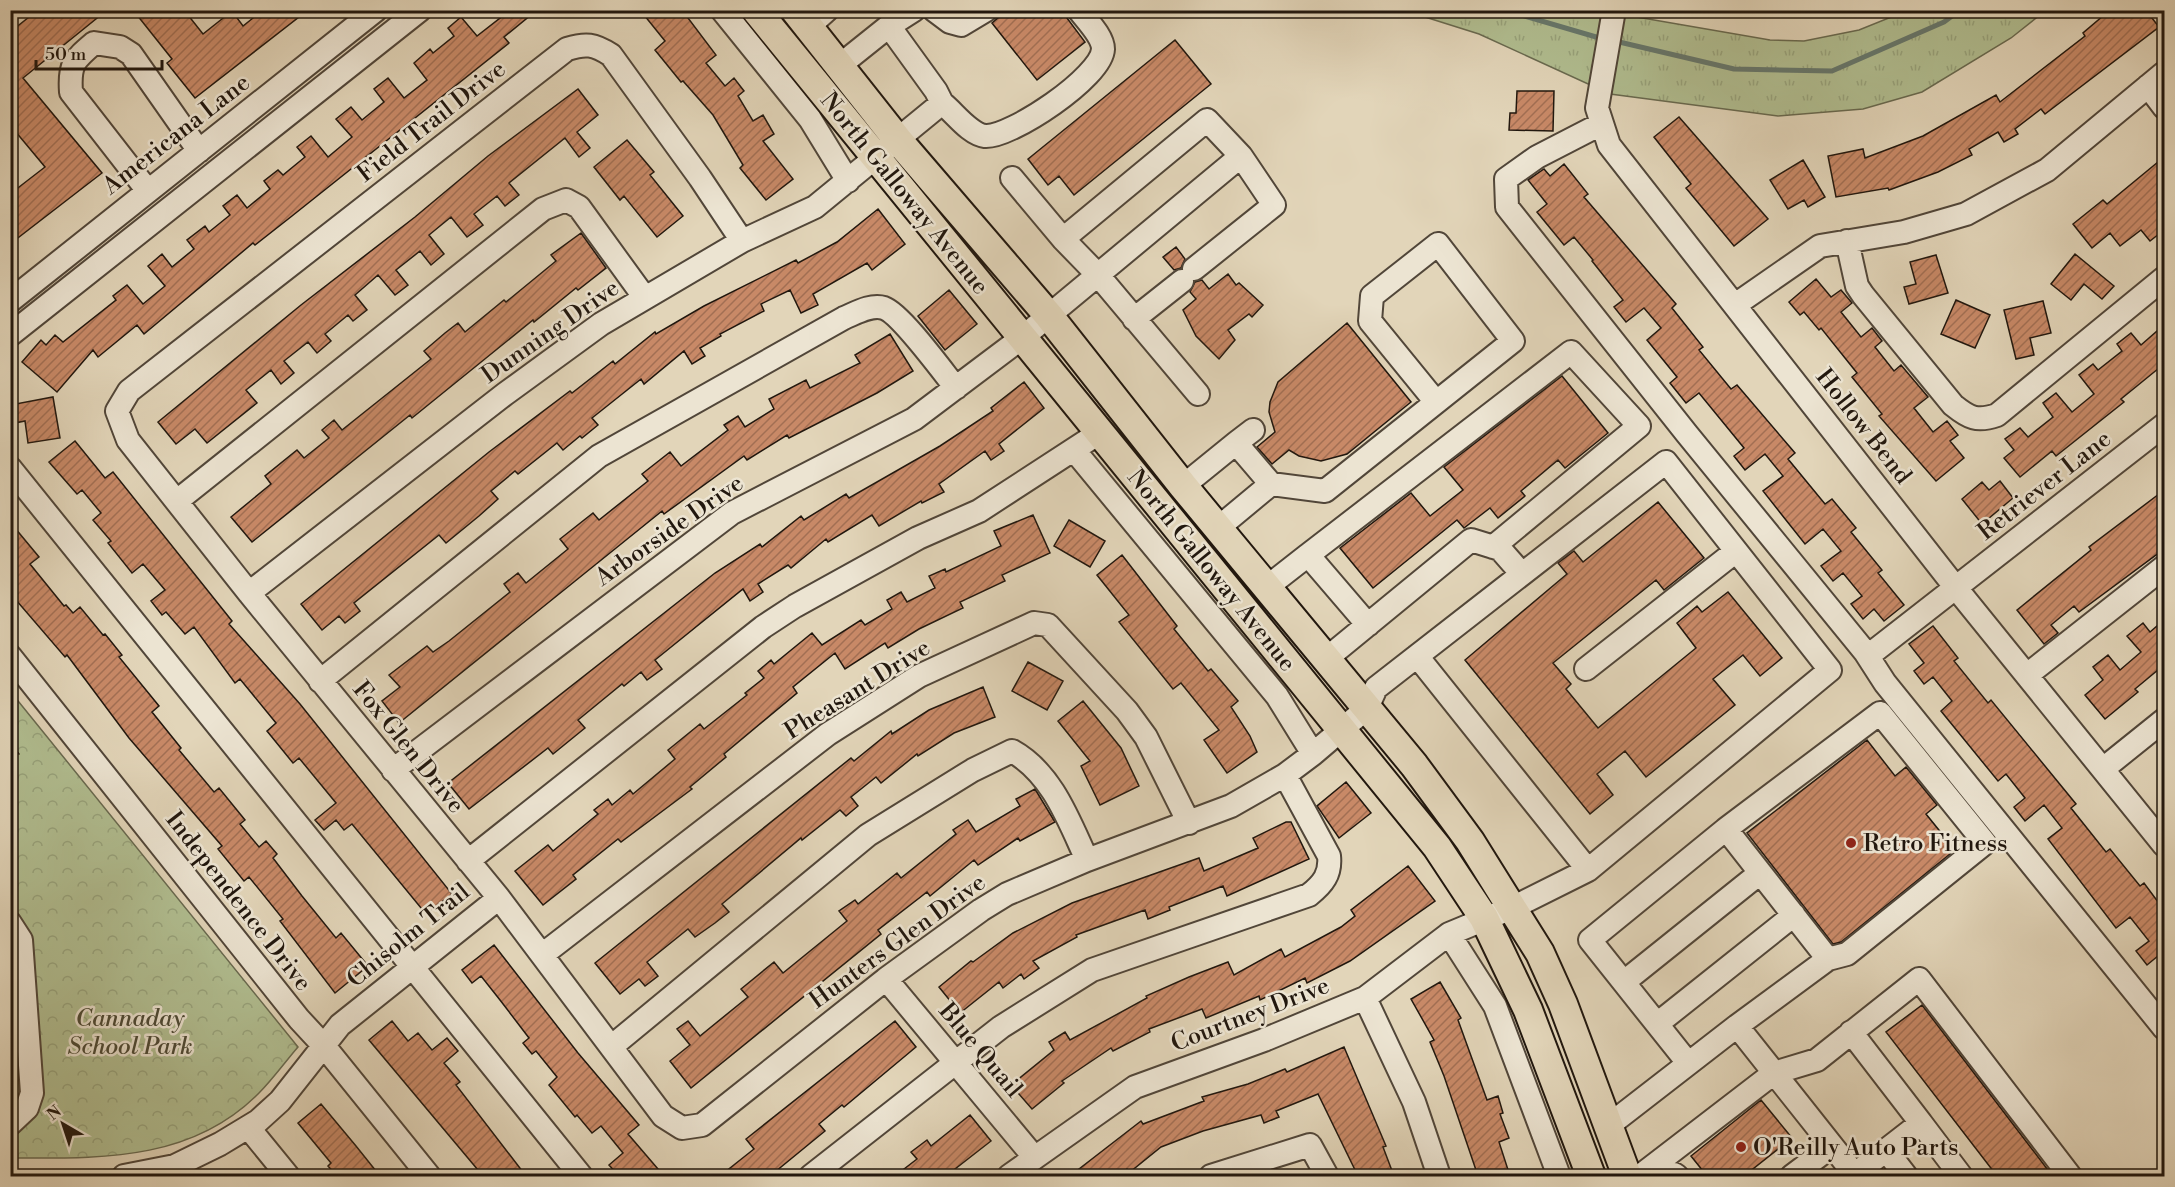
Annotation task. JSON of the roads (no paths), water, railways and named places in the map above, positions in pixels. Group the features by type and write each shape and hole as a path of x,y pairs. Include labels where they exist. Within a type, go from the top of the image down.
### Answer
{"main road":[{"name":"North Galloway Avenue","path":"756,10 1437,847 1484,918 1528,1010 1590,1176"},
{"name":"North Galloway Avenue","path":"810,16 839,66 897,140 1049,316 1183,486 1367,708 1470,841 1514,907 1540,953 1563,1004 1627,1176"},
{"path":"1575,1136 1608,1126"}],"street":[{"path":"10,335 420,10"},
{"path":"722,10 810,119 848,181"},
{"path":"839,66 914,10"},
{"path":"934,10 950,22 961,25 986,10"},
{"path":"889,27 936,91 942,103 976,133 987,136 1005,130 1063,98 1086,79 1100,61 1103,48 1097,34 1078,10"},
{"name":"Americana Lane","path":"10,301 373,11"},
{"name":"Hollow Bend","path":"1613,14 1601,72 1597,108 1609,145 1956,588 2164,845"},
{"path":"148,191 71,92 70,74 76,58 94,43 120,47 131,54 199,151"},
{"name":"Field Trail Drive","path":"117,411 129,391 567,49 584,44 595,45 611,55 700,178 742,241"},
{"path":"1735,305 1820,246 1904,232 1966,214 2047,170 2156,79 2164,107"},
{"name":"Dunning Drive","path":"249,593 505,394 601,324 742,241 815,207 942,103"},
{"path":"1064,239 1207,120 1241,156 1274,205 1134,319"},
{"path":"1601,124 1537,156 1506,179 1507,207 2164,1028"},
{"name":"Arborside Drive","path":"393,770 732,513 914,419 1023,337 1241,156"},
{"path":"1011,178 1098,275 1198,394"},
{"path":"177,501 543,209 566,200 579,207 645,298"},
{"path":"1847,241 1857,286 1863,296 1953,405 1969,418 1984,419 1997,415 2164,278"},
{"path":"1218,528 1271,484 1325,491 1437,402 1513,341 1438,244 1372,296 1370,321 1437,402"},
{"path":"320,681 599,456 844,318 870,308 885,308 899,320 956,388"},
{"path":"1267,587 1571,352 1639,426 1493,547"},
{"name":"Fox Glen Drive","path":"117,411 128,440 320,681 499,898 663,1116"},
{"name":"Retriever Lane","path":"1868,656 2164,425"},
{"path":"468,861 763,627 795,606 918,538 979,511 1099,433"},
{"path":"1183,486 1245,437 1271,484"},
{"path":"1074,450 1277,696 1313,754"},
{"name":"Hunters Glen Drive","path":"663,1116 682,1128 702,1125 886,979 1007,894 1087,860 1231,806 1285,775 1367,708 1376,688 1666,462 1736,551"},
{"path":"10,468 581,1176"},
{"path":"1326,659 1472,540 1500,549 1522,574"},
{"path":"1586,669 1736,551"},
{"name":"Courtney Drive","path":"1009,1176 1034,1156 1135,1087 1264,1040 1365,998 1449,934 1514,907 1588,870 1830,670 1736,551"},
{"path":"1308,555 1368,624"},
{"path":"2028,675 2164,567"},
{"name":"Pheasant Drive","path":"542,955 828,734 920,676 1034,623 1048,625 1127,711 1146,737 1189,823"},
{"name":"Independence Drive","path":"10,656 299,1019 324,1046 429,1176"},
{"path":"1417,656 1588,870"},
{"path":"1608,1126 1828,959 1847,954 1985,843 1880,713 1726,829 1590,940 1688,1064"},
{"path":"2103,769 2164,720"},
{"path":"611,1047 868,835 973,770 1012,751 1025,758 1058,799 1087,860"},
{"path":"811,1176 1034,1004 1092,970 1309,895 1320,886 1330,866 1329,856 1285,775"},
{"path":"1726,829 1828,959"},
{"path":"1624,982 1760,873"},
{"name":"Chisolm Trail","path":"124,1176 176,1171 248,1127 280,1101 351,1016 499,898"},
{"path":"1657,1024 1794,915"},
{"path":"10,923 21,940 32,1093 27,1108 10,1124"},
{"path":"1449,934 1495,1006 1559,1176"},
{"name":"Blue Quail","path":"886,979 1034,1156"},
{"path":"1640,1176 1774,1073 1817,1060 1919,979 2070,1176"},
{"path":"1365,998 1414,1102 1439,1176"},
{"path":"1737,1026 1855,1176 1921,1123"},
{"path":"1851,1032 1961,1176"},
{"path":"248,1127 288,1176"},
{"path":"1211,1176 1310,1145 1327,1176"},
{"path":"1792,1176 1832,1146"},
{"path":"1886,1150 1906,1176"}],"waterway":[{"path":"1504,10 1603,39"},
{"path":"1615,41 1734,69 1832,71 1944,22 1960,10"}],"place":[{"name":"Retro Fitness","path":"1851,843"},
{"name":"O'Reilly Auto Parts","path":"1741,1147"}],"park label":[{"name":"Cannaday School Park","path":"130,1032"}]}
